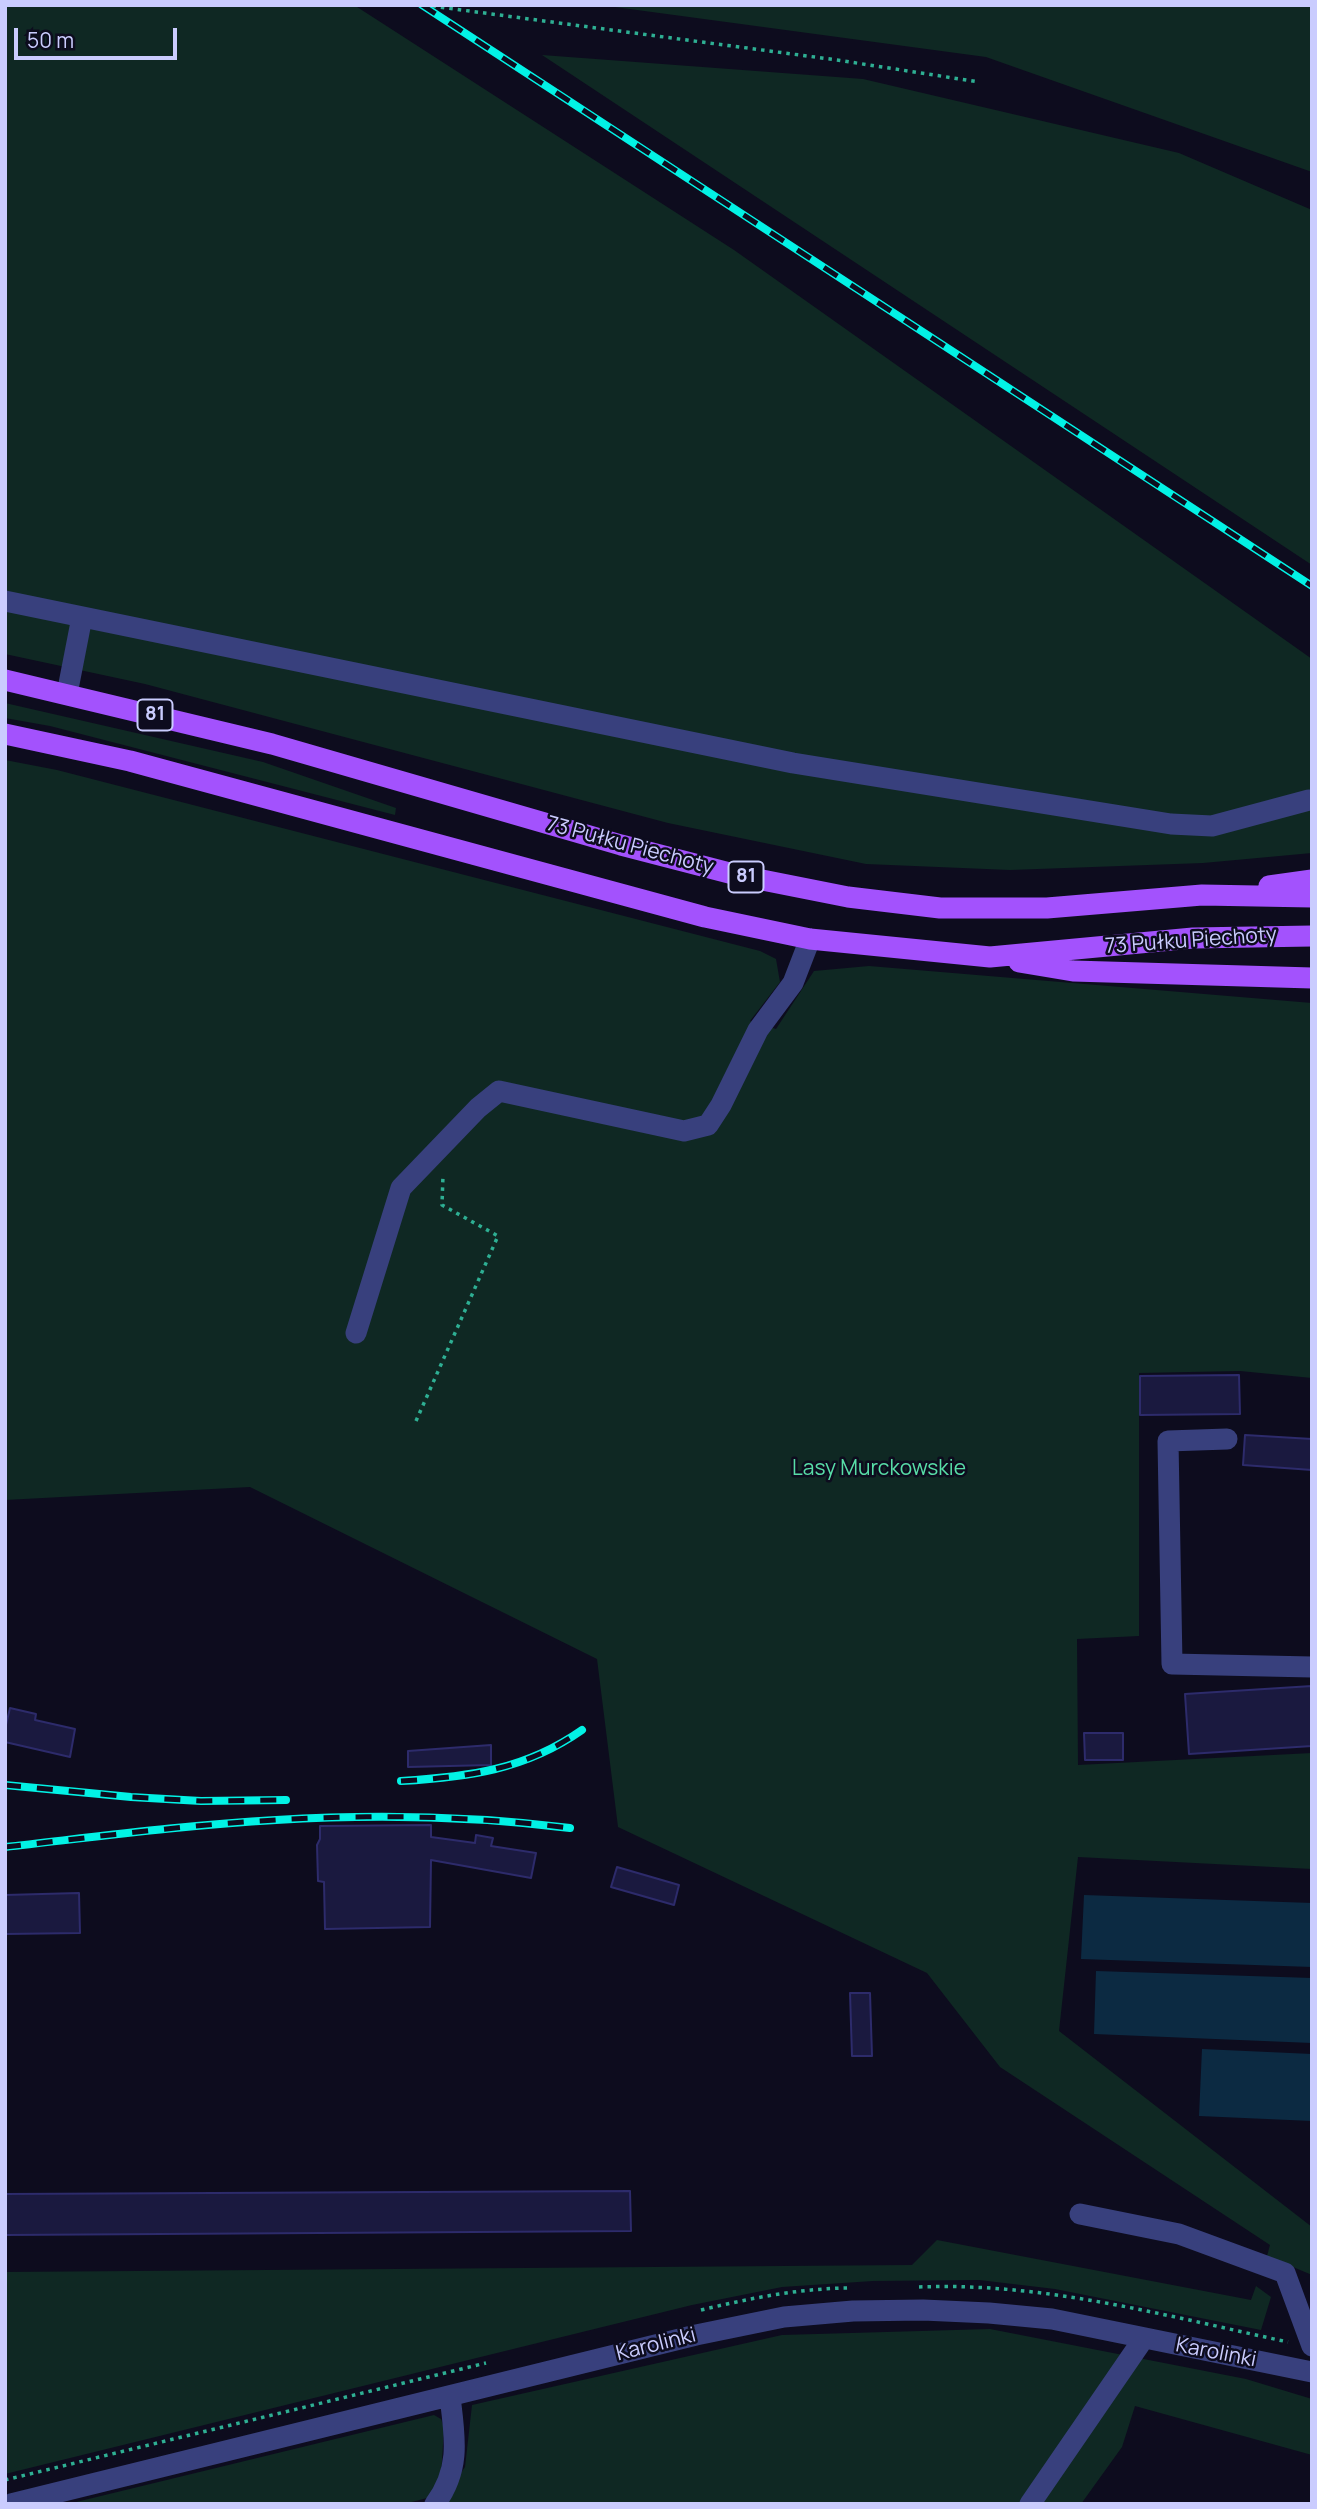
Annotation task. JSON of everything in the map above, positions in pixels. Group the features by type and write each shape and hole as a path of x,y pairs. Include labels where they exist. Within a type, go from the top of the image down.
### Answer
{"main road":[{"name":"73 Pułku Piechoty","path":"5,680 272,744 621,845 737,875 848,897 954,908 1047,908 1202,895 1312,897"},
{"name":"73 Pułku Piechoty","path":"5,734 130,761 705,917 810,939 990,957 1194,938 1312,936"},
{"path":"1202,895 1312,880"},
{"path":"990,957 1073,971 1312,978"}],"street":[{"path":"5,601 793,763 1171,824 1212,826 1309,800"},
{"path":"67,695 82,617"},
{"path":"356,1332 401,1188 478,1108 499,1091 684,1131 708,1125 721,1105 758,1030 793,982 810,939"},
{"path":"1227,1438 1168,1441 1172,1664 1312,1667"},
{"path":"1080,2214 1179,2234 1285,2273 1312,2347 1310,2372"},
{"name":"Karolinki","path":"11,2504 696,2335 784,2317 853,2311 923,2310 1052,2319 1310,2372"},
{"path":"1030,2504 1144,2338"},
{"path":"435,2504 452,2472 456,2445 450,2397"}],"path":[{"path":"424,5 837,60 979,82"},
{"path":"416,1421 498,1236 442,1205 443,1144"}],"green space":[{"path":"5,5 354,5 734,250 1312,659 1312,853 1203,863 1010,870 866,864 668,823 145,684 5,654"},
{"path":"600,5 1312,5 1312,172 986,57"},
{"path":"542,55 863,79 1179,153 1312,210 1312,565"},
{"path":"5,703 263,762 396,808 395,815 50,726 5,718"},
{"name":"Lasy Murckowskie","path":"5,760 57,770 760,951 776,959 780,982 750,1021 776,1029 814,971 869,966 1312,1003 1312,1378 1240,1371 1139,1373 1139,1636 1077,1639 1078,1765 1312,1753 1312,1869 1078,1857 1059,2031 1312,2227 1312,2275 1267,2256 1270,2245 1000,2067 927,1973 618,1827 597,1659 250,1487 5,1500"},
{"path":"937,2240 1251,2300 1256,2286 1271,2297 1261,2330 1055,2289 979,2280 873,2281 782,2287 692,2305 5,2474 5,2272 912,2265"},
{"path":"990,2329 1246,2379 1312,2399 1312,2455 1135,2406 1122,2447 1081,2504 445,2504 447,2493 465,2467 472,2405 782,2335"},
{"path":"434,2415 441,2419 444,2428 441,2477 431,2497 404,2504 68,2504"}],"water":[{"path":"1084,1895 1312,1903 1312,1967 1081,1959"},
{"path":"1096,1971 1312,1978 1312,2043 1094,2034"},
{"path":"1202,2049 1312,2054 1312,2121 1199,2116"}],"building":[{"path":"1239,1375 1240,1414 1140,1415 1140,1376"},
{"path":"1245,1435 1312,1439 1312,1470 1243,1465"},
{"path":"1312,1686 1312,1746 1189,1754 1185,1694"},
{"path":"10,1708 36,1714 35,1720 75,1729 70,1757 5,1742"},
{"path":"1084,1733 1123,1733 1123,1760 1085,1760"},
{"path":"491,1745 491,1765 408,1767 408,1751"},
{"path":"431,1825 431,1837 475,1843 476,1835 493,1838 491,1846 536,1853 531,1878 431,1860 430,1927 325,1929 324,1882 318,1881 317,1845 320,1826"},
{"path":"617,1867 679,1885 674,1905 611,1887"},
{"path":"79,1893 80,1933 5,1934 5,1895"},
{"path":"850,1993 870,1993 872,2056 852,2056"},
{"path":"630,2191 631,2231 5,2235 5,2194"}],"railway":[{"path":"422,5 1312,586"},
{"path":"401,1781 473,1774 517,1763 561,1744 582,1730"},
{"path":"5,1785 201,1801 286,1800"},
{"path":"5,1847 208,1825 313,1818 460,1819 570,1828"}]}
